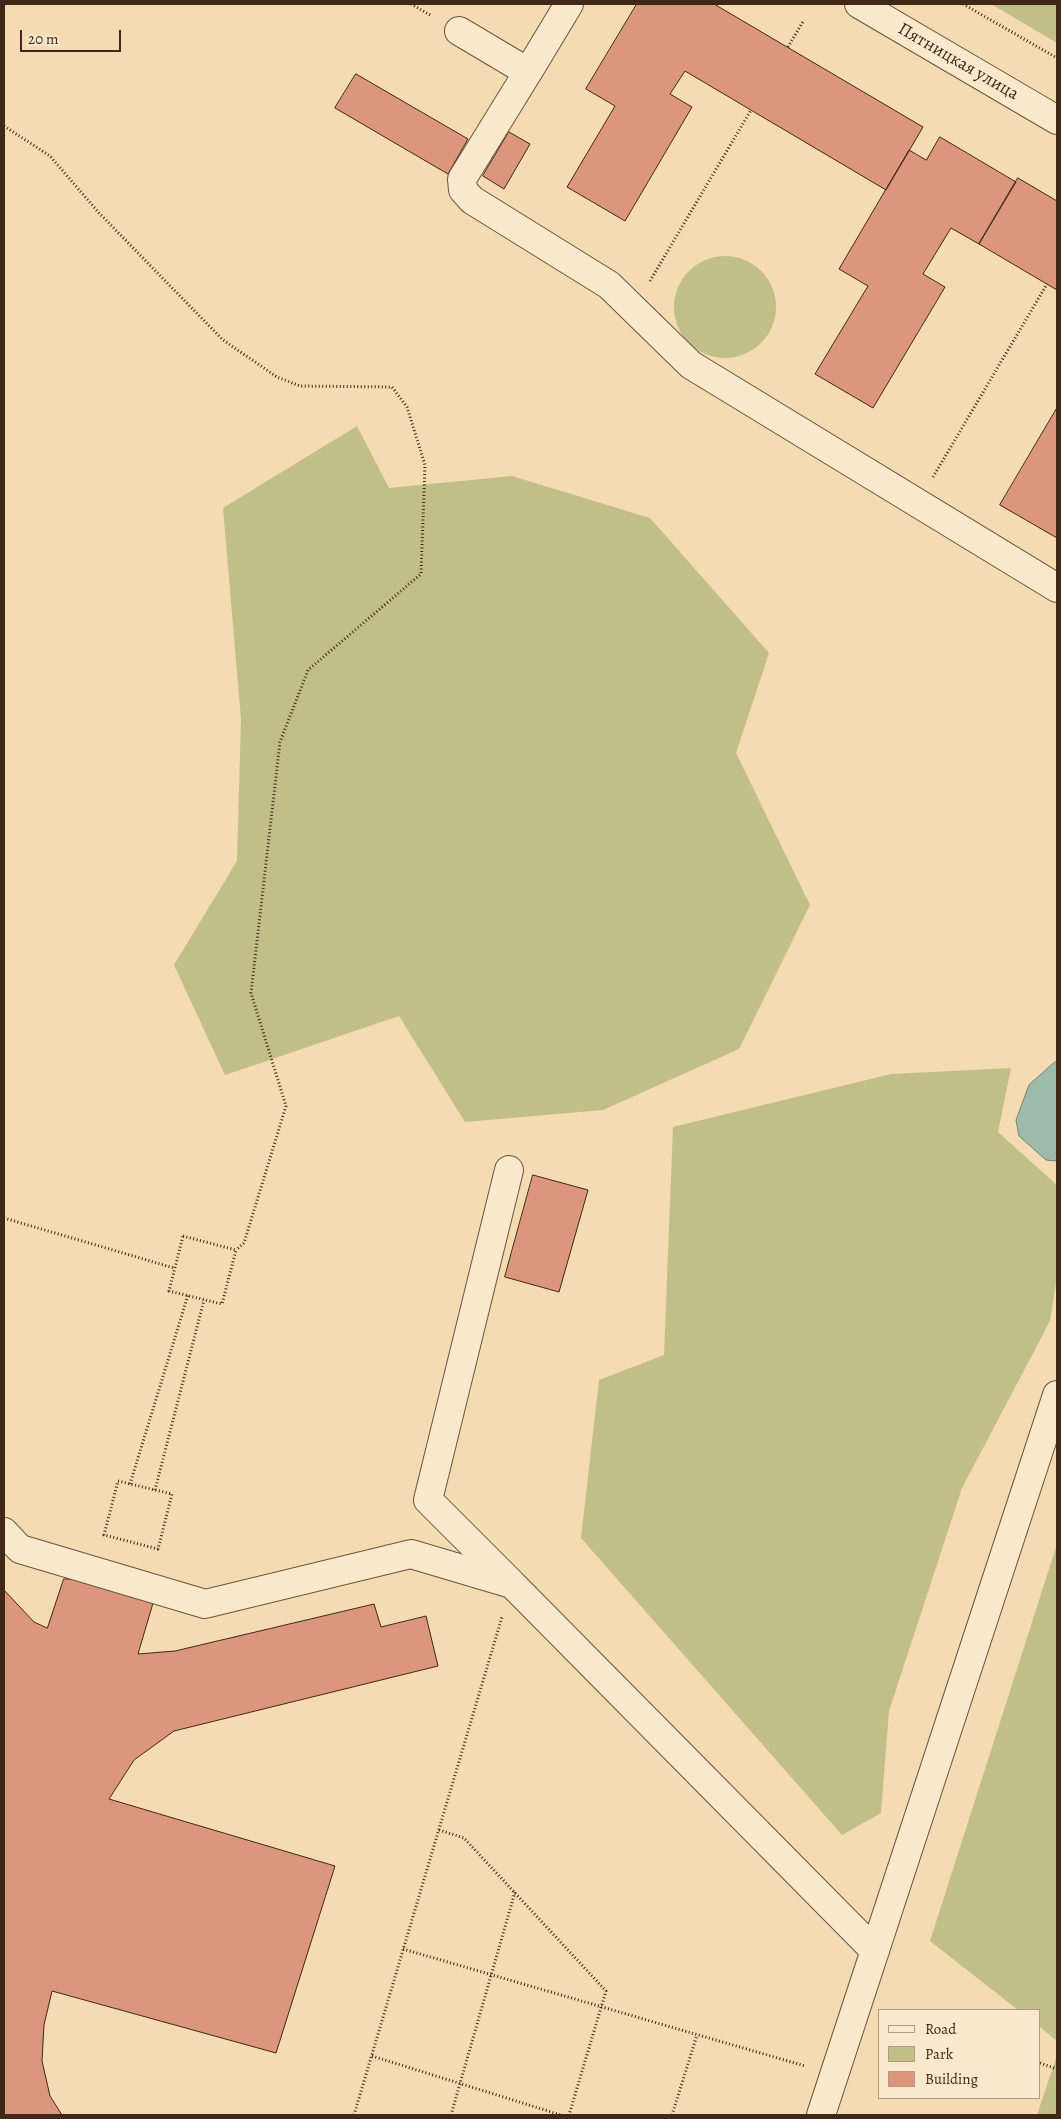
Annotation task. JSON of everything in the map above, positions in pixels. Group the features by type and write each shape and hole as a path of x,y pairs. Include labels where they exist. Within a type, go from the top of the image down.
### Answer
{"street":[{"path":"569,4 528,72 465,161 462,179 463,190 472,200 610,285 691,365 1057,588"},
{"name":"Пятницкая улица","path":"858,4 1057,120"},
{"path":"459,31 528,72"},
{"path":"509,1170 428,1500 875,1951"},
{"path":"822,2115 1057,1395"},
{"path":"4,1532 20,1549 205,1604 410,1554 512,1584"}],"path":[{"path":"964,4 1057,58"},
{"path":"788,47 804,20"},
{"path":"634,309 751,110"},
{"path":"4,126 50,156 99,213 223,340 276,377 300,386 392,387 407,406 425,465 421,574 308,670 280,742 251,992 286,1106 244,1243 236,1250 222,1304 169,1291 183,1236 236,1250"},
{"path":"917,503 1047,284"},
{"path":"4,1218 174,1268"},
{"path":"130,1484 188,1295"},
{"path":"155,1490 204,1300"},
{"path":"118,1481 130,1484 172,1494 158,1549 104,1535 118,1481"},
{"path":"354,2115 512,1584"},
{"path":"439,1830 464,1838 606,1991 603,2008 569,2115"},
{"path":"451,2115 515,1892"},
{"path":"403,1949 835,2075"},
{"path":"672,2115 697,2035"},
{"path":"372,2056 561,2115"},
{"path":"1041,2063 1057,2069"}],"green space":[{"path":"991,4 1057,4 1057,43"},
{"path":"725,256 745,260 761,271 772,287 776,307 772,327 761,343 745,354 725,358 705,354 689,343 678,327 674,307 678,287 689,271 705,260"},
{"path":"357,426 389,488 512,476 650,518 769,653 736,753 810,905 739,1049 603,1110 465,1122 399,1016 225,1075 174,965 237,861 241,719 223,508"},
{"path":"1011,1068 998,1132 1057,1185 1057,1277 1050,1321 962,1488 889,1711 881,1813 842,1835 581,1538 599,1380 664,1355 673,1127 891,1074"},
{"path":"1057,1544 1057,2041 1041,2028 1041,2009 1017,2009 930,1941"},
{"path":"1057,2055 1057,2115 1037,2115"}],"shaded area":[{"path":"1057,1062 1057,1161 1046,1160 1019,1136 1016,1120 1029,1085"}],"building":[{"path":"637,4 714,4 923,127 886,190 685,71 670,94 692,107 625,221 567,187 615,106 586,89"},
{"path":"356,74 468,139 448,174 335,108"},
{"path":"509,132 530,144 504,189 483,176"},
{"path":"940,137 1016,182 979,244 951,228 923,274 945,287 873,408 815,374 868,286 839,269 909,150 926,160"},
{"path":"1018,178 1057,201 1057,290 979,244"},
{"path":"1057,408 1057,538 1000,505"},
{"path":"533,1175 588,1190 559,1292 505,1277"},
{"path":"64,1579 98,1579 153,1603 138,1654 175,1651 374,1604 381,1627 426,1616 438,1666 174,1731 134,1760 109,1799 335,1866 276,2053 52,1991 44,2025 42,2061 50,2096 62,2115 4,2115 4,1590 34,1622 47,1628"}]}
